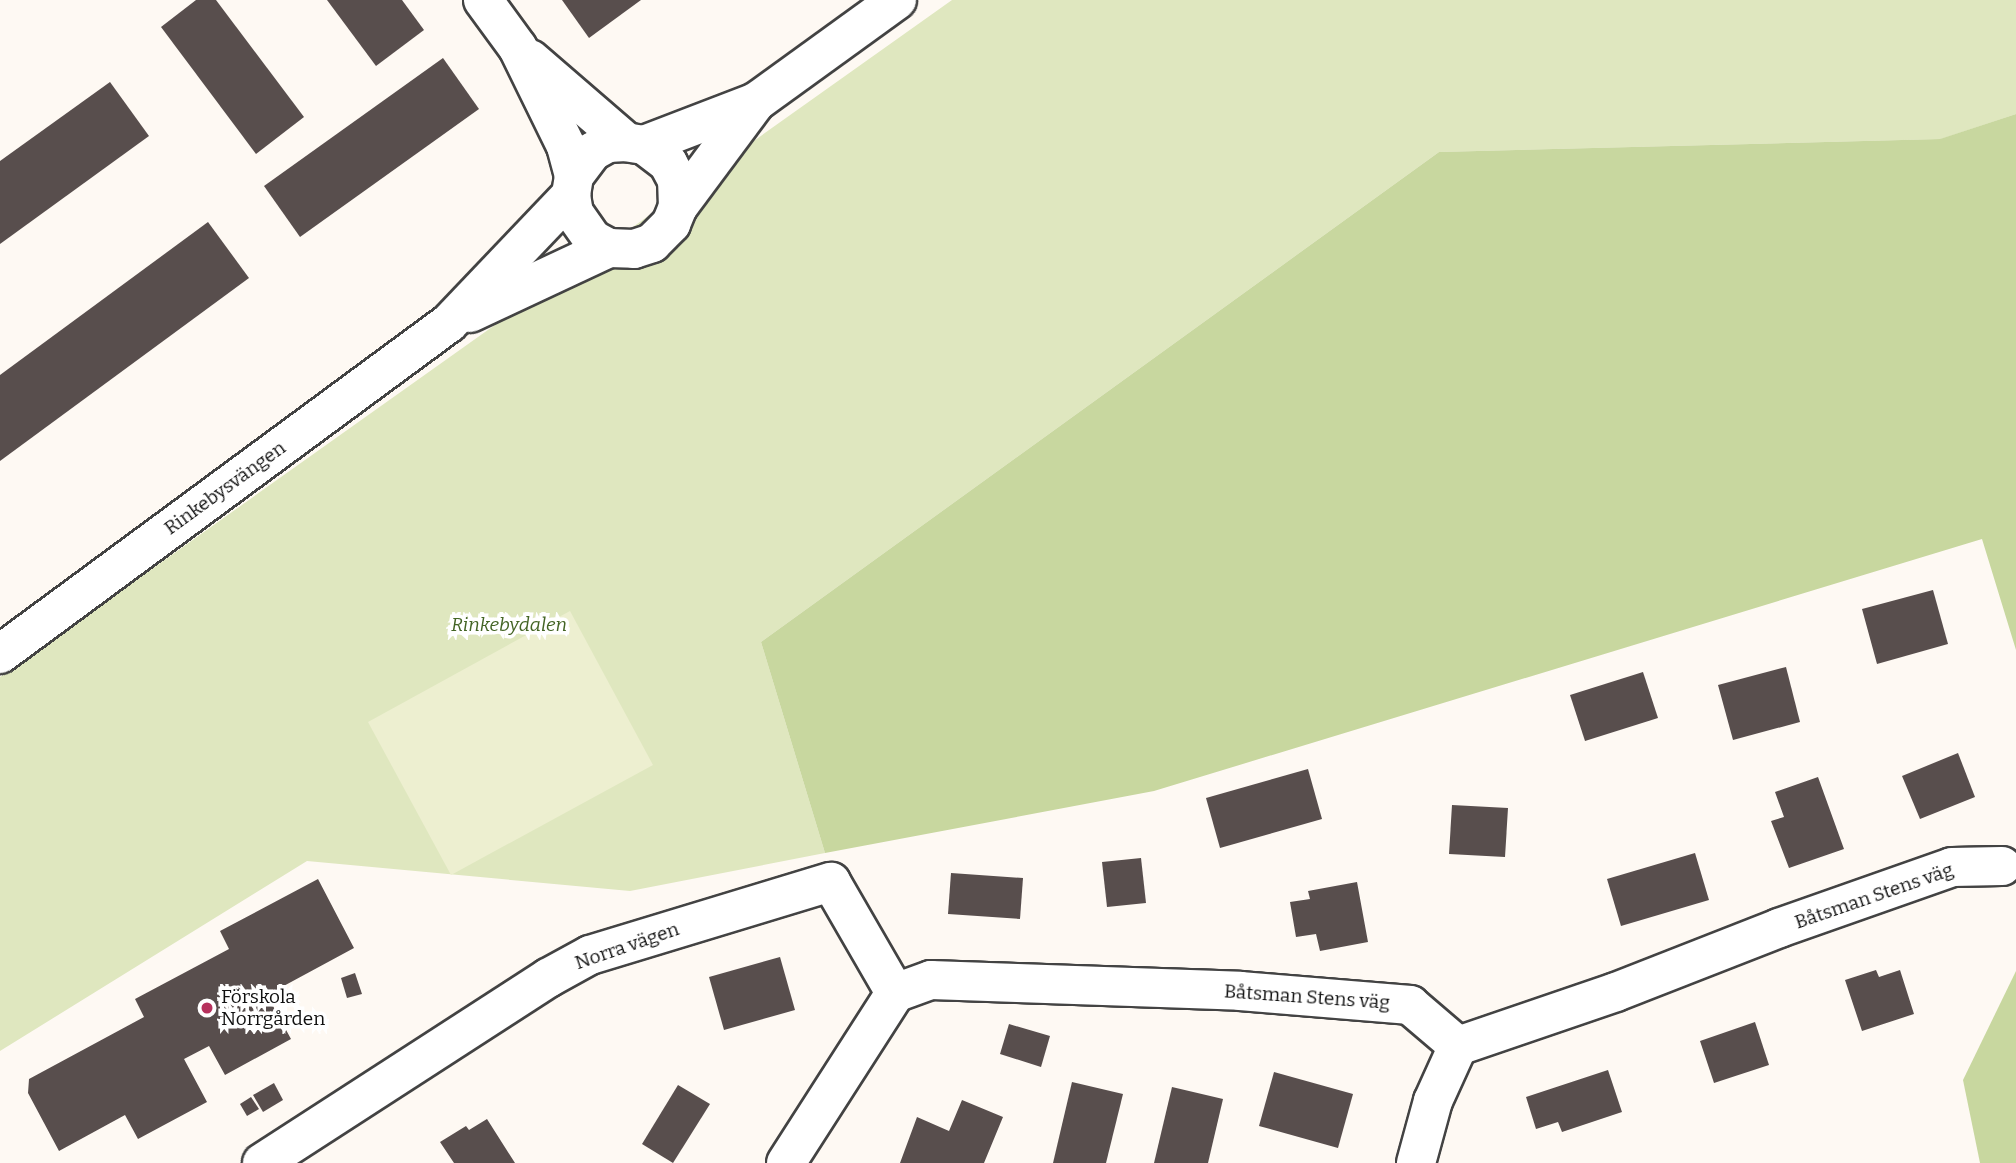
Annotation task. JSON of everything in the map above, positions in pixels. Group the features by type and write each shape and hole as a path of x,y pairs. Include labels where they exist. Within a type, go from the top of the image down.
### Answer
{"street":[{"path":"483,0 518,48 566,146 573,186 574,213 583,230 609,248"},
{"name":"Rinkebysvängen","path":"449,323 573,186 592,152 608,143 635,143 756,102 897,0"},
{"path":"518,48 635,143 668,163 677,180 678,207"},
{"name":"Rinkebysvängen","path":"0,654 449,323 609,248 634,249 652,243 671,224 678,207 756,102"},
{"name":"Båtsman Stens väg","path":"895,993 931,980 1240,991 1410,1004 1458,1046 1616,992 1779,928 1952,867 2002,866"},
{"name":"Norra vägen","path":"262,1163 548,978 590,955 831,882 895,993"},
{"path":"786,1163 895,993"},
{"path":"1416,1163 1433,1101 1458,1046"}],"green space":[{"name":"Rinkebydalen","path":"952,0 2016,0 2016,114 1941,139 1439,152 761,642 825,853 630,891 307,861 0,1051 0,677"},
{"path":"2016,114 2016,650 1982,539 1154,791 825,853 761,642 1439,152 1940,139"},
{"path":"570,611 653,765 451,875 368,722"},
{"path":"2016,971 2016,1163 1980,1163 1963,1080"}],"building":[{"path":"196,0 216,0 304,117 256,154 161,27"},
{"path":"327,0 402,0 424,30 376,66"},
{"path":"562,0 641,0 589,38"},
{"path":"443,58 479,109 300,237 264,186"},
{"path":"110,82 149,136 0,244 0,161"},
{"path":"208,222 249,278 0,461 0,375"},
{"path":"1933,590 1948,644 1877,664 1862,609"},
{"path":"1786,667 1800,722 1733,740 1718,685"},
{"path":"1643,672 1658,718 1585,741 1570,695"},
{"path":"1958,753 1975,797 1920,819 1902,776"},
{"path":"1308,769 1322,819 1220,848 1206,798"},
{"path":"1818,777 1844,849 1789,868 1771,821 1784,817 1775,792"},
{"path":"1452,805 1508,808 1505,857 1449,854"},
{"path":"1695,853 1709,900 1621,926 1607,879"},
{"path":"1141,858 1146,903 1107,907 1102,862"},
{"path":"951,873 1023,878 1020,919 948,914"},
{"name":"Förskola Norrgården","path":"318,879 354,948 267,995 291,1039 225,1075 209,1046 184,1059 207,1102 138,1139 125,1115 59,1151 28,1093 29,1079 144,1017 135,999 229,949 220,931"},
{"path":"1357,882 1368,942 1320,951 1316,934 1296,937 1290,902 1310,899 1308,891"},
{"path":"780,957 795,1010 724,1030 709,977"},
{"path":"1876,970 1879,977 1900,970 1914,1014 1862,1031 1845,980"},
{"path":"355,973 362,994 347,998 341,978"},
{"path":"1755,1022 1769,1065 1714,1083 1700,1041"},
{"path":"1009,1024 1050,1036 1041,1067 1000,1054"},
{"path":"1608,1070 1622,1112 1562,1132 1558,1122 1536,1129 1526,1097"},
{"path":"1274,1072 1353,1094 1338,1148 1259,1126"},
{"path":"1072,1082 1123,1094 1106,1163 1053,1163"},
{"path":"274,1083 283,1100 263,1112 253,1095"},
{"path":"678,1085 710,1104 673,1163 642,1144"},
{"path":"1172,1087 1223,1099 1208,1163 1154,1163"},
{"path":"251,1097 259,1109 247,1116 240,1104"},
{"path":"962,1100 1003,1117 984,1163 900,1163 917,1117 949,1131"},
{"path":"487,1119 515,1163 454,1163 440,1142 466,1126 469,1130"}],"place":[{"name":"Förskola Norrgården","path":"207,1008"}]}
